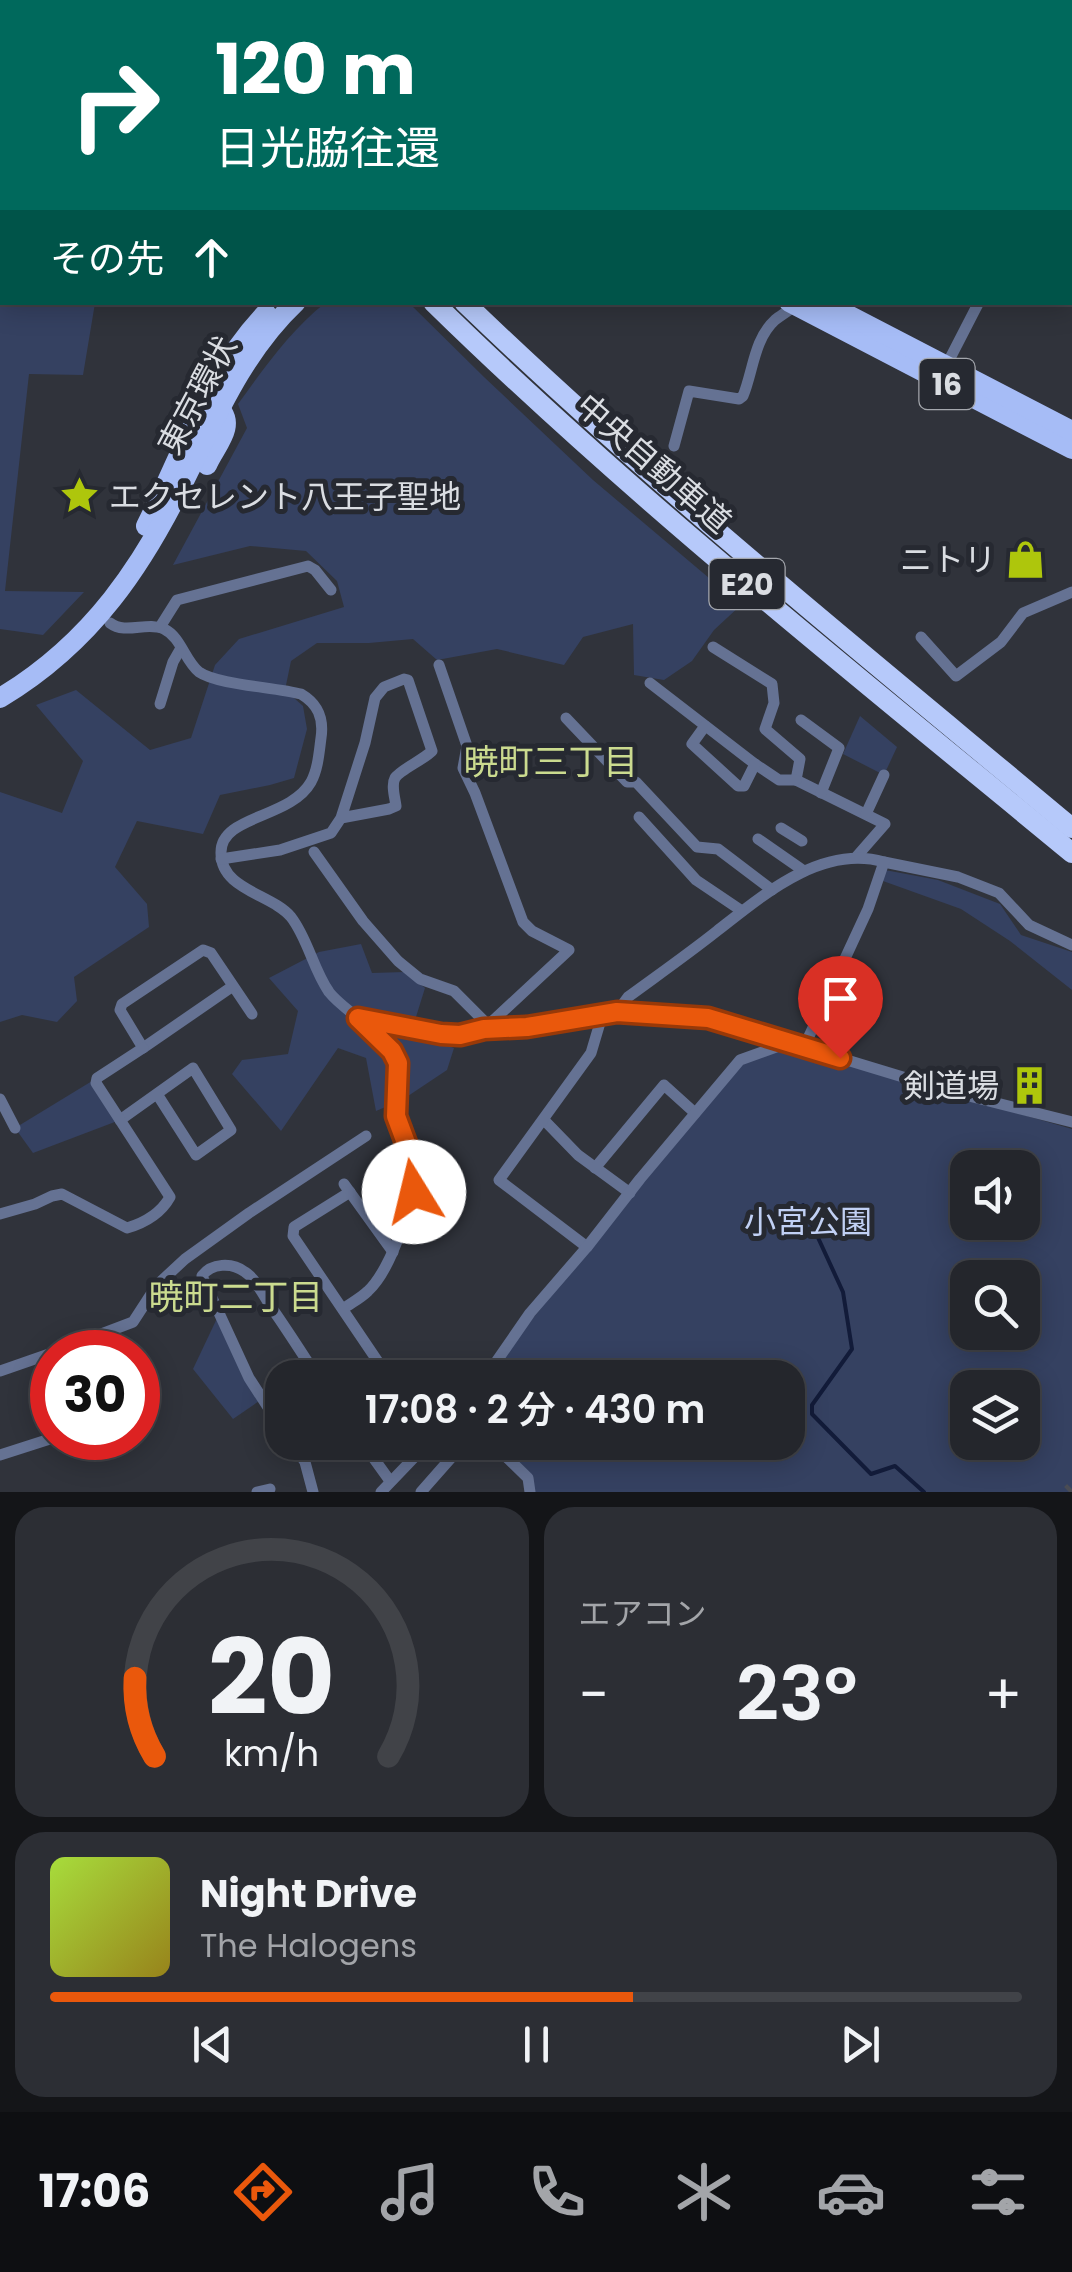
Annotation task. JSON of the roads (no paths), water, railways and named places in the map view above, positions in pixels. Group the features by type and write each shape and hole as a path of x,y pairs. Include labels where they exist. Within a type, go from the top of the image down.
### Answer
{"highway":[{"name":"東京環状","path":"0,698 60,656 101,615 133,573 178,493 229,358 273,305"},
{"name":"東京環状","path":"0,682 59,639 108,586 210,414 262,339 293,305"},
{"name":"中央自動車道","path":"436,305 632,486 1072,853"},
{"name":"中央自動車道","path":"467,305 632,458 1072,828"},
{"name":"16","path":"794,305 1072,431"},
{"name":"16","path":"830,305 1072,449"},
{"path":"60,656 98,638 157,559 227,427 227,418 210,414"}],"street":[{"path":"674,446 689,391 739,399 743,396 765,334 791,305"},
{"path":"943,373 977,305"},
{"path":"160,627 177,600 308,566 331,590"},
{"path":"921,637 956,676 1000,642 1023,613 1072,592"},
{"path":"110,623 121,629 160,627 172,635 199,672 218,680 300,694 319,711 322,726 318,762 308,787 275,812 229,830 223,839 221,858 228,874 238,883 287,913 330,993 349,1015 392,1051 398,1063 392,1118 412,1159 414,1192 392,1252 369,1290 343,1309"},
{"path":"713,647 772,684 774,703 765,729 800,758 796,780"},
{"path":"160,704 181,648"},
{"path":"440,665 467,746 463,768 523,922 532,931 569,950 486,1027"},
{"path":"221,858 280,850 331,833 341,818 375,698 384,687 408,680 432,751 396,777 396,806 341,818"},
{"path":"650,683 780,780 796,780 885,824 857,856"},
{"path":"566,718 627,782 636,782 697,847 718,848 772,890"},
{"path":"801,720 839,748 821,793"},
{"path":"705,726 692,744 738,786 744,786 755,764"},
{"path":"866,814 884,775"},
{"path":"638,817 696,880 742,911"},
{"path":"778,853 792,835"},
{"path":"758,839 804,871"},
{"path":"314,852 363,921 398,961 420,980 454,991 486,1027"},
{"path":"617,1012 628,997 772,890 804,871 857,856 958,877 999,893 1029,926 1072,944"},
{"path":"804,1048 868,909 884,862"},
{"path":"143,1048 120,1010 122,1004 203,950 211,953 252,1014"},
{"path":"0,1214 62,1194 128,1228 144,1223 168,1202 170,1197 104,1097 97,1078 233,986"},
{"path":"349,1015 460,1035 486,1027 527,1027 617,1012 708,1018 949,1091 1072,1122"},
{"path":"587,1247 499,1180 591,1053 602,1016"},
{"path":"498,1360 530,1314 740,1060 790,1042"},
{"path":"120,1120 193,1068 231,1130 196,1155 157,1094"},
{"path":"595,1168 664,1084 695,1113"},
{"path":"0,1099 15,1128"},
{"path":"544,1120 578,1155 630,1193"},
{"path":"117,1330 133,1322 157,1284 185,1259 366,1136"},
{"path":"377,1360 300,1250 293,1236 294,1227 347,1188 392,1252"},
{"path":"265,1404 248,1378 202,1276 206,1270 228,1266 244,1271 306,1360"},
{"path":"0,1371 30,1361"},
{"path":"0,1455 30,1445"},
{"path":"373,1460 385,1487 411,1460"},
{"path":"421,1492 449,1460"},
{"path":"510,1460 528,1478 530,1492"},
{"path":"257,1492 270,1489"}],"waterway":[{"path":"803,1205 843,1292 852,1349 812,1405 812,1414 871,1474 895,1466 924,1492"}],"tunnel":[{"path":"1069,1492 1072,1489"}],"place":[{"name":"エクセレント八王子聖地","path":"79,496"},
{"name":"ニトリ","path":"1026,559"},
{"name":"剣道場","path":"1029,1085"}],"district":[{"name":"暁町三丁目","path":"551,761"},
{"name":"暁町二丁目","path":"236,1296"}],"park label":[{"name":"小宮公園","path":"808,1221"}]}
